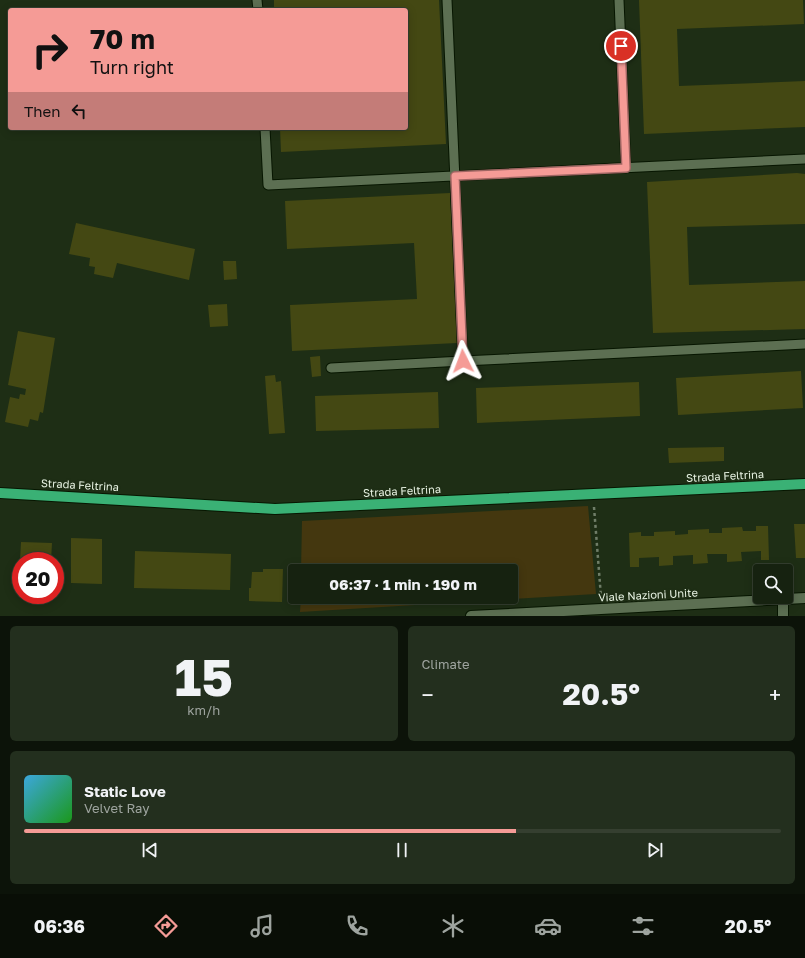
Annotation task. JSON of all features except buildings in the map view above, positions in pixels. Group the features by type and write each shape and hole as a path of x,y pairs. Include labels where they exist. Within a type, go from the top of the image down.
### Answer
{"main road":[{"name":"Strada Feltrina","path":"0,493 275,509 805,484"}],"street":[{"name":"Viale Nazioni Unite","path":"793,599 805,598"},
{"name":"Viale Nazioni Unite","path":"471,616 515,615 602,609 664,611 753,603"},
{"path":"783,604 783,616"}],"lane":[{"path":"447,0 463,361"},
{"path":"619,0 626,168"},
{"path":"265,130 268,185 805,159"},
{"path":"331,368 805,344"}],"path":[{"path":"593,494 602,609"}],"shaded area":[{"path":"588,506 596,594 518,599 518,564 301,564 302,521"},
{"path":"301,604 432,604 300,612"}],"route":[{"path":"463,361 455,176 626,168 621,46"}]}
